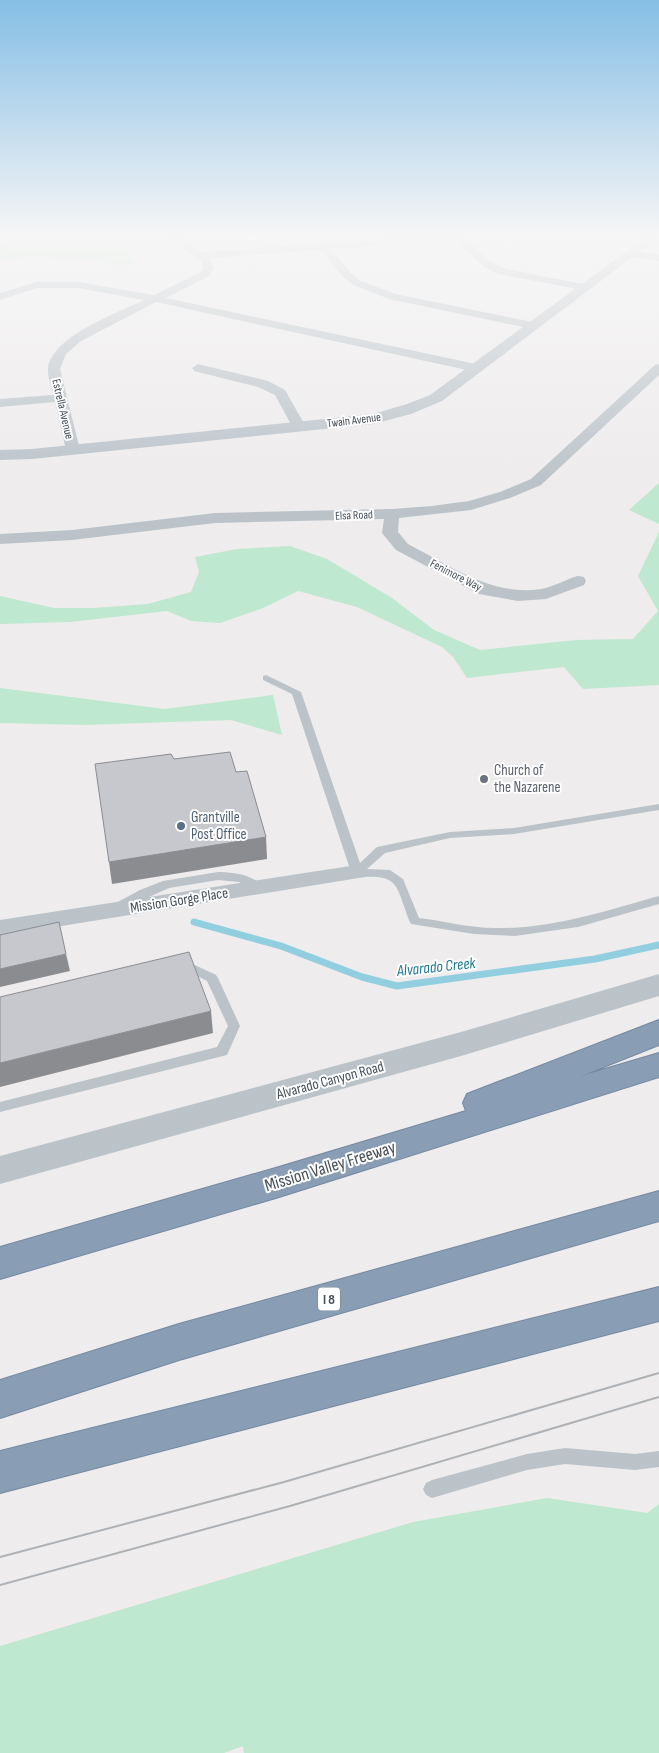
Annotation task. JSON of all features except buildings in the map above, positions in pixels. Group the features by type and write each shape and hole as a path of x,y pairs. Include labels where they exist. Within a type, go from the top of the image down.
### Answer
{"highway":[{"path":"279,1182 659,1032"},
{"name":"Mission Valley Freeway","path":"0,1263 279,1182 659,1065"},
{"name":"I 8","path":"0,1398 179,1342 659,1206"},
{"path":"0,1472 659,1304"}],"street":[{"name":"Estrella Avenue","path":"73,450 54,368 57,355 64,347 82,335 115,319"},
{"path":"248,319 476,368"},
{"path":"503,319 533,325"},
{"name":"Twain Avenue","path":"0,455 32,454 299,427 372,418 416,407 436,398 541,319"},
{"path":"198,368 263,384 280,393 299,427"},
{"name":"Elsa Road","path":"0,539 72,535 215,518 392,514 432,511 471,505 505,495 536,482 659,368"},
{"path":"0,403 61,398"},
{"name":"Fenimore Way","path":"392,514 390,533 402,547 486,590 518,596 546,594 578,581"},
{"name":"Mission Gorge Place","path":"0,928 357,872"},
{"name":"Alvarado Canyon Road","path":"0,1170 461,1044 659,985"}],"lane":[{"path":"266,678 296,692 357,872"},
{"path":"357,872 381,850 450,835 514,831 659,807"},
{"path":"357,872 386,873 399,882 415,921 494,932 563,925 625,911 659,900"},
{"path":"0,1107 222,1051 234,1026 212,978 178,961 169,963"},
{"path":"432,1489 527,1462 565,1456 635,1462 659,1460"}],"green space":[{"path":"659,483 659,524 629,510"},
{"path":"659,532 659,685 583,689 564,667 467,678 453,657 442,647 357,607 298,591 263,608 220,623 191,621 167,611 70,622 0,624 0,596 54,608 94,608 148,604 191,592 199,572 195,557 237,549 290,546 327,559 392,598 434,630 480,650 576,640 633,639 658,611 638,576"},
{"path":"0,688 165,709 273,695 282,735 231,720 84,725 0,723"},
{"path":"547,1498 647,1513 659,1504 659,1753 244,1753 243,1746 224,1753 0,1753 0,1646 413,1522"}],"waterway":[{"name":"Alvarado Creek","path":"194,922 281,946 362,977 397,986 595,959 659,945"}],"tram line":[{"path":"0,1557 284,1482 659,1373"},
{"path":"0,1585 290,1506 659,1397"}],"place":[{"name":"Church of the Nazarene","path":"484,779"},
{"name":"Grantville Post Office","path":"181,826"}]}
